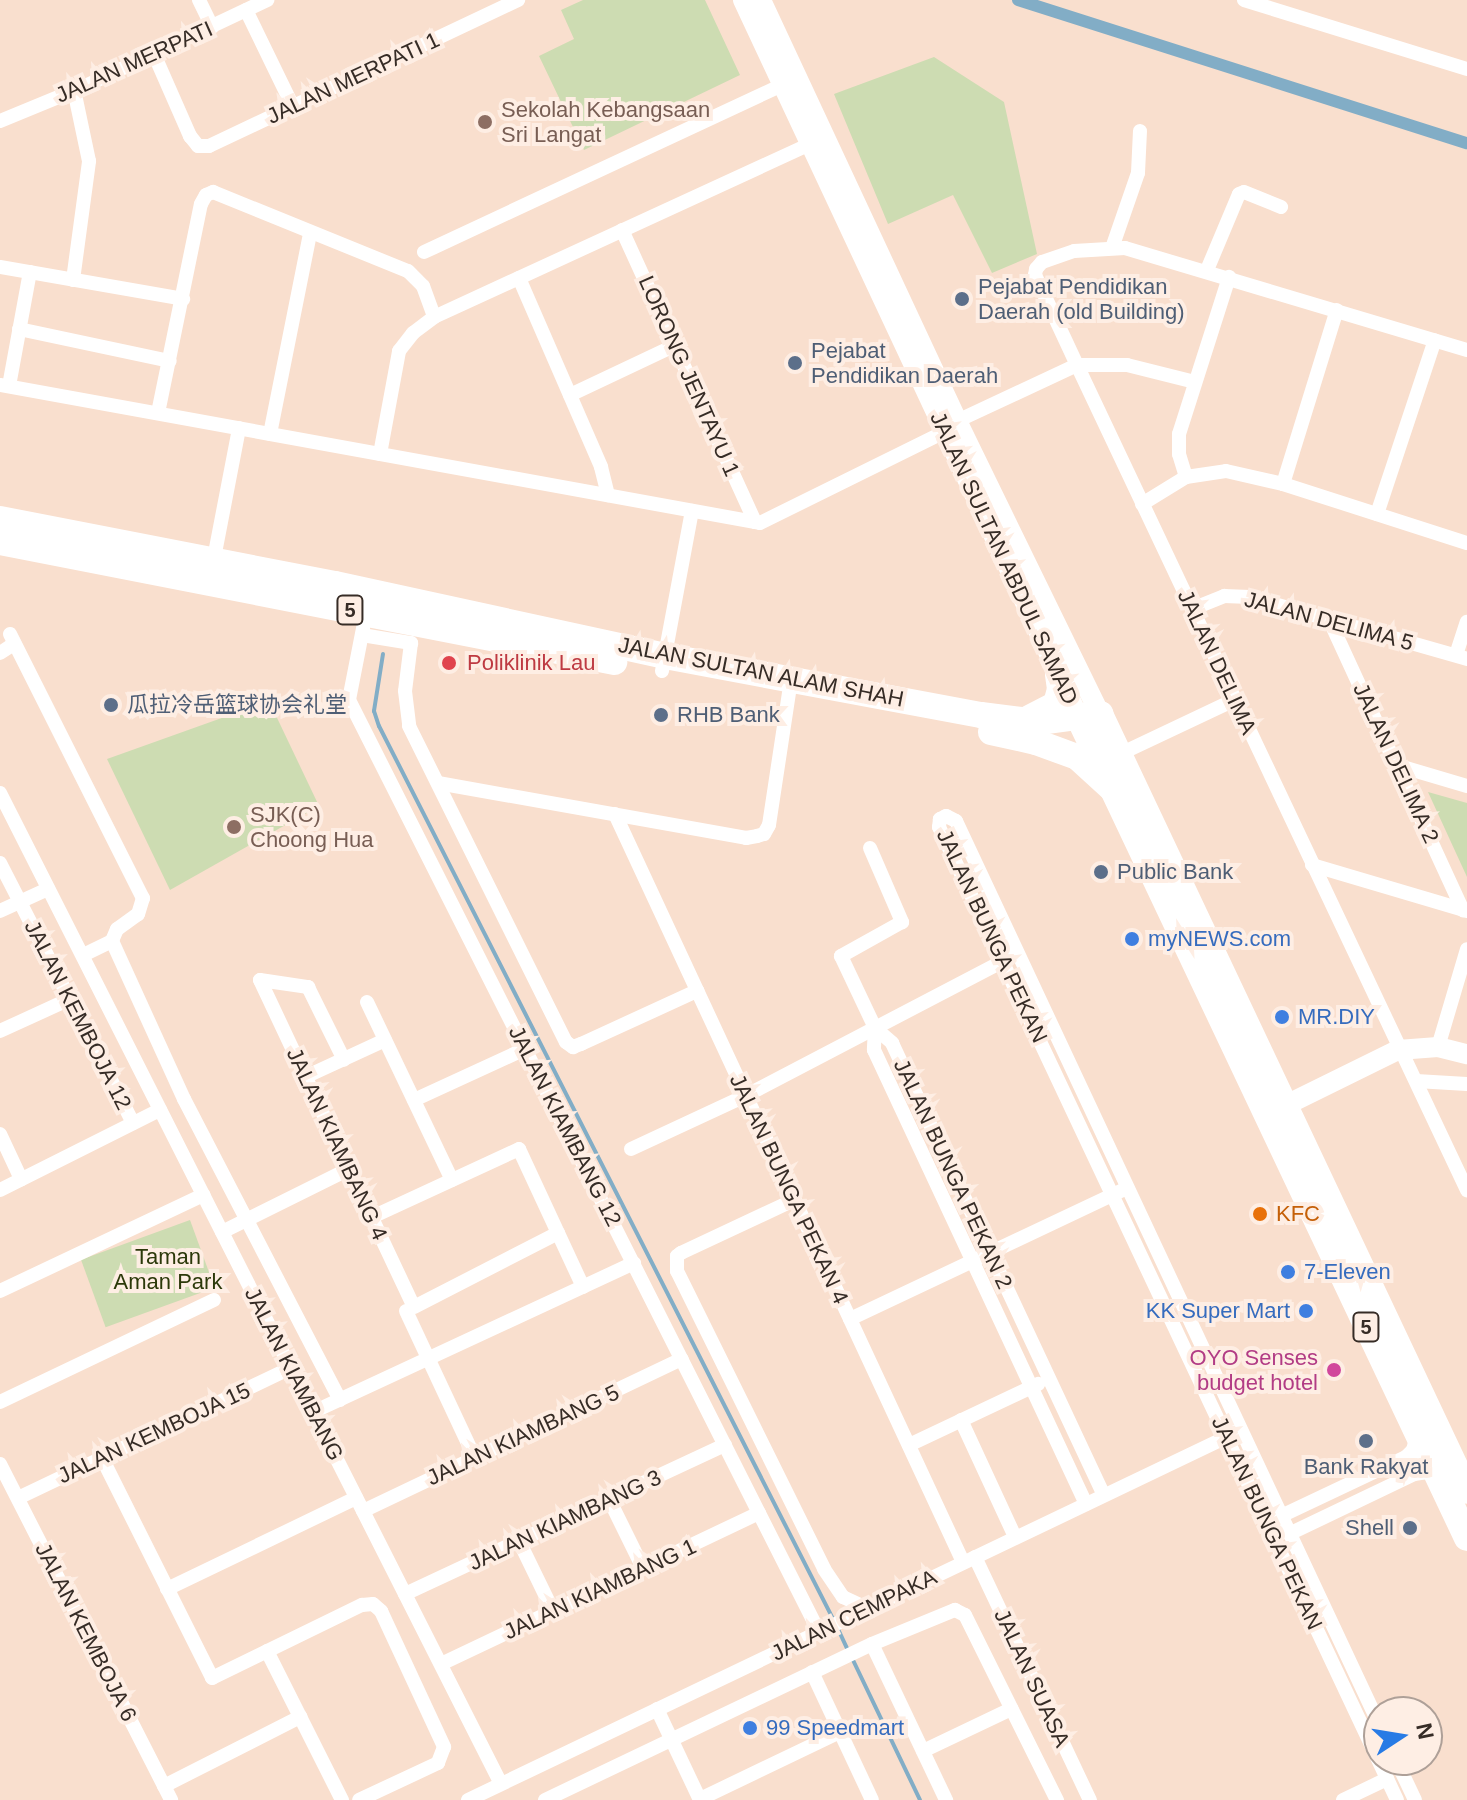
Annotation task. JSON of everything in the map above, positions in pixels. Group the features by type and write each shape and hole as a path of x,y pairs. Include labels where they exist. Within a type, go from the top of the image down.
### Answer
{"highway":[{"name":"JALAN SULTAN ALAM SHAH","path":"0,519 364,624 663,664 1029,732"},
{"name":"JALAN SULTAN ALAM SHAH","path":"0,542 93,548 408,599 789,693 1029,732 1099,731"},
{"path":"1058,674 1060,689 1056,704 1029,732 1077,757 1111,788"},
{"name":"JALAN SULTAN ABDUL SAMAD","path":"1099,731 1111,788 1274,1111"},
{"name":"JALAN SULTAN ABDUL SAMAD","path":"1099,731 1274,1111"},
{"name":"5","path":"1274,1111 1417,1434 1467,1538"},
{"name":"5","path":"1274,1111 1467,1491"}],"main road":[{"name":"JALAN SULTAN ABDUL SAMAD","path":"743,0 810,144 1099,731"},
{"name":"JALAN SULTAN ABDUL SAMAD","path":"761,0 1058,674 1099,731"},
{"path":"1274,1111 1398,1050 1438,1047 1467,1054"}],"street":[{"path":"199,0 212,27"},
{"name":"JALAN MERPATI","path":"0,121 154,54 267,0"},
{"name":"JALAN MERPATI 1","path":"154,54 190,136 198,146 209,146 518,0"},
{"path":"1244,0 1289,7 1467,69"},
{"path":"246,10 293,107"},
{"path":"424,252 782,85"},
{"path":"73,280 89,161 74,90"},
{"path":"1140,131 1138,173 1112,248 1149,253 1467,350"},
{"path":"380,454 399,351 413,333 434,317 810,144"},
{"path":"1207,270 1239,194 1244,192 1281,207"},
{"path":"158,413 201,204 206,195 217,193 408,271 423,286 434,317"},
{"name":"LORONG JENTAYU 1","path":"622,230 755,522"},
{"path":"270,434 310,233"},
{"name":"JALAN DELIMA","path":"1112,248 1074,251 1042,262 1035,275 1398,1050 1416,1081 1467,1190"},
{"path":"0,267 183,299"},
{"path":"30,272 4,386 755,522 1077,365 1127,365 1195,382"},
{"path":"1186,477 1179,454 1179,434 1229,277"},
{"path":"519,278 601,467 608,495"},
{"path":"1283,484 1337,310"},
{"path":"19,329 170,361"},
{"path":"1377,514 1435,340"},
{"path":"570,395 676,345"},
{"path":"216,548 239,428"},
{"path":"1142,504 1186,477 1226,471 1283,484 1467,543"},
{"path":"663,664 692,511"},
{"name":"JALAN DELIMA 5","path":"1192,609 1224,596 1239,595 1328,617 1462,657"},
{"name":"JALAN DELIMA 2","path":"1328,617 1465,911"},
{"path":"1462,657 1467,622"},
{"path":"364,624 411,643 405,691 409,726 566,1042 573,1047 581,1044 697,991"},
{"name":"JALAN KIAMBANG 12","path":"364,624 349,700 759,1513 826,1629"},
{"path":"0,653 12,639 143,898 138,914 117,929 112,941 83,955"},
{"path":"438,783 746,838 764,834 769,825 789,693"},
{"path":"1099,731 1234,700"},
{"path":"1396,765 1467,786"},
{"name":"JALAN KIAMBANG","path":"0,793 501,1784"},
{"name":"JALAN BUNGA PEKAN 4","path":"615,814 909,1445 969,1560"},
{"name":"JALAN BUNGA PEKAN","path":"1010,958 956,821 946,816 940,819 939,827 1010,958 1234,1433 1397,1800"},
{"path":"870,848 902,922 841,956 875,1028"},
{"name":"JALAN KEMBOJA 12","path":"0,863 133,1123"},
{"path":"1312,865 1465,911"},
{"path":"0,911 48,889"},
{"name":"JALAN KIAMBANG","path":"112,941 184,1099 340,1400"},
{"path":"1438,1047 1467,949"},
{"path":"631,1149 745,1096 1010,958"},
{"name":"JALAN KIAMBANG 4","path":"344,1060 308,987 260,980 372,1217 410,1309 427,1360 475,1458"},
{"path":"0,1031 70,999"},
{"path":"367,1002 452,1180"},
{"name":"JALAN BUNGA PEKAN 2","path":"875,1028 892,1043 1104,1495"},
{"name":"JALAN BUNGA PEKAN 2","path":"875,1028 874,1050 1086,1504"},
{"path":"305,1077 385,1040"},
{"path":"414,1100 527,1048"},
{"path":"1416,1081 1467,1084"},
{"path":"0,1190 160,1110"},
{"path":"0,1134 21,1179"},
{"path":"372,1217 519,1149 583,1287"},
{"path":"222,1232 349,1169"},
{"path":"850,1319 1120,1192"},
{"path":"0,1291 203,1195"},
{"path":"794,1200 681,1253 677,1256 677,1271 824,1569 843,1597 867,1608"},
{"path":"410,1309 558,1233"},
{"path":"313,1412 634,1263"},
{"path":"0,1402 214,1300"},
{"name":"JALAN KIAMBANG 5","path":"167,1589 359,1504 475,1458 682,1359"},
{"name":"JALAN KEMBOJA 15","path":"18,1498 291,1368"},
{"path":"909,1445 1049,1379"},
{"path":"961,1420 1015,1537"},
{"name":"JALAN BUNGA PEKAN","path":"1234,1433 1281,1516 1366,1696"},
{"name":"JALAN CEMPAKA","path":"468,1800 1234,1433"},
{"path":"1281,1516 1406,1457 1413,1450 1417,1434"},
{"name":"JALAN KIAMBANG 3","path":"405,1594 725,1445"},
{"path":"102,1458 212,1678 362,1605 373,1604 381,1611 444,1743 438,1763 359,1800"},
{"name":"JALAN KEMBOJA 6","path":"0,1464 171,1800"},
{"path":"1289,1534 1414,1474 1435,1471"},
{"path":"609,1499 643,1568"},
{"name":"JALAN KIAMBANG 1","path":"441,1664 759,1513"},
{"path":"519,1541 553,1611"},
{"name":"JALAN SUASA","path":"969,1560 1088,1800"},
{"path":"545,1800 841,1658 955,1610 965,1615 1057,1800"},
{"path":"868,1646 946,1800"},
{"path":"267,1651 342,1800"},
{"path":"812,1672 872,1800"},
{"path":"657,1709 700,1799 840,1732"},
{"path":"923,1751 1011,1709"},
{"path":"164,1786 300,1717"},
{"path":"1404,1776 1415,1800"},
{"path":"1343,1800 1387,1779"}],"green space":[{"path":"583,0 705,0 740,75 584,150 539,56 574,39 561,10"},
{"path":"934,57 1004,102 1037,254 992,273 953,195 888,224 834,94"},
{"path":"269,701 319,806 170,890 107,759"},
{"path":"1428,792 1467,803 1467,877"},
{"name":"Taman Aman Park","path":"190,1220 215,1288 106,1327 81,1260"}],"waterway":[{"path":"1018,0 1467,143"},
{"path":"383,654 374,711 379,726 834,1621"},
{"path":"838,1629 848,1650"},
{"path":"852,1658 920,1800"}],"place":[{"name":"Sekolah Kebangsaan Sri Langat","path":"485,122"},
{"name":"Pejabat Pendidikan Daerah (old Building)","path":"962,299"},
{"name":"Pejabat Pendidikan Daerah","path":"795,363"},
{"name":"Poliklinik Lau","path":"449,663"},
{"name":"瓜拉冷岳篮球协会礼堂","path":"111,705"},
{"name":"RHB Bank","path":"661,715"},
{"name":"SJK(C) Choong Hua","path":"234,827"},
{"name":"Public Bank","path":"1101,872"},
{"name":"myNEWS.com","path":"1132,939"},
{"name":"MR.DIY","path":"1282,1017"},
{"name":"KFC","path":"1260,1214"},
{"name":"7-Eleven","path":"1288,1272"},
{"name":"KK Super Mart","path":"1306,1311"},
{"name":"OYO Senses budget hotel","path":"1334,1370"},
{"name":"Bank Rakyat","path":"1366,1441"},
{"name":"Shell","path":"1410,1528"},
{"name":"99 Speedmart","path":"750,1728"}]}
